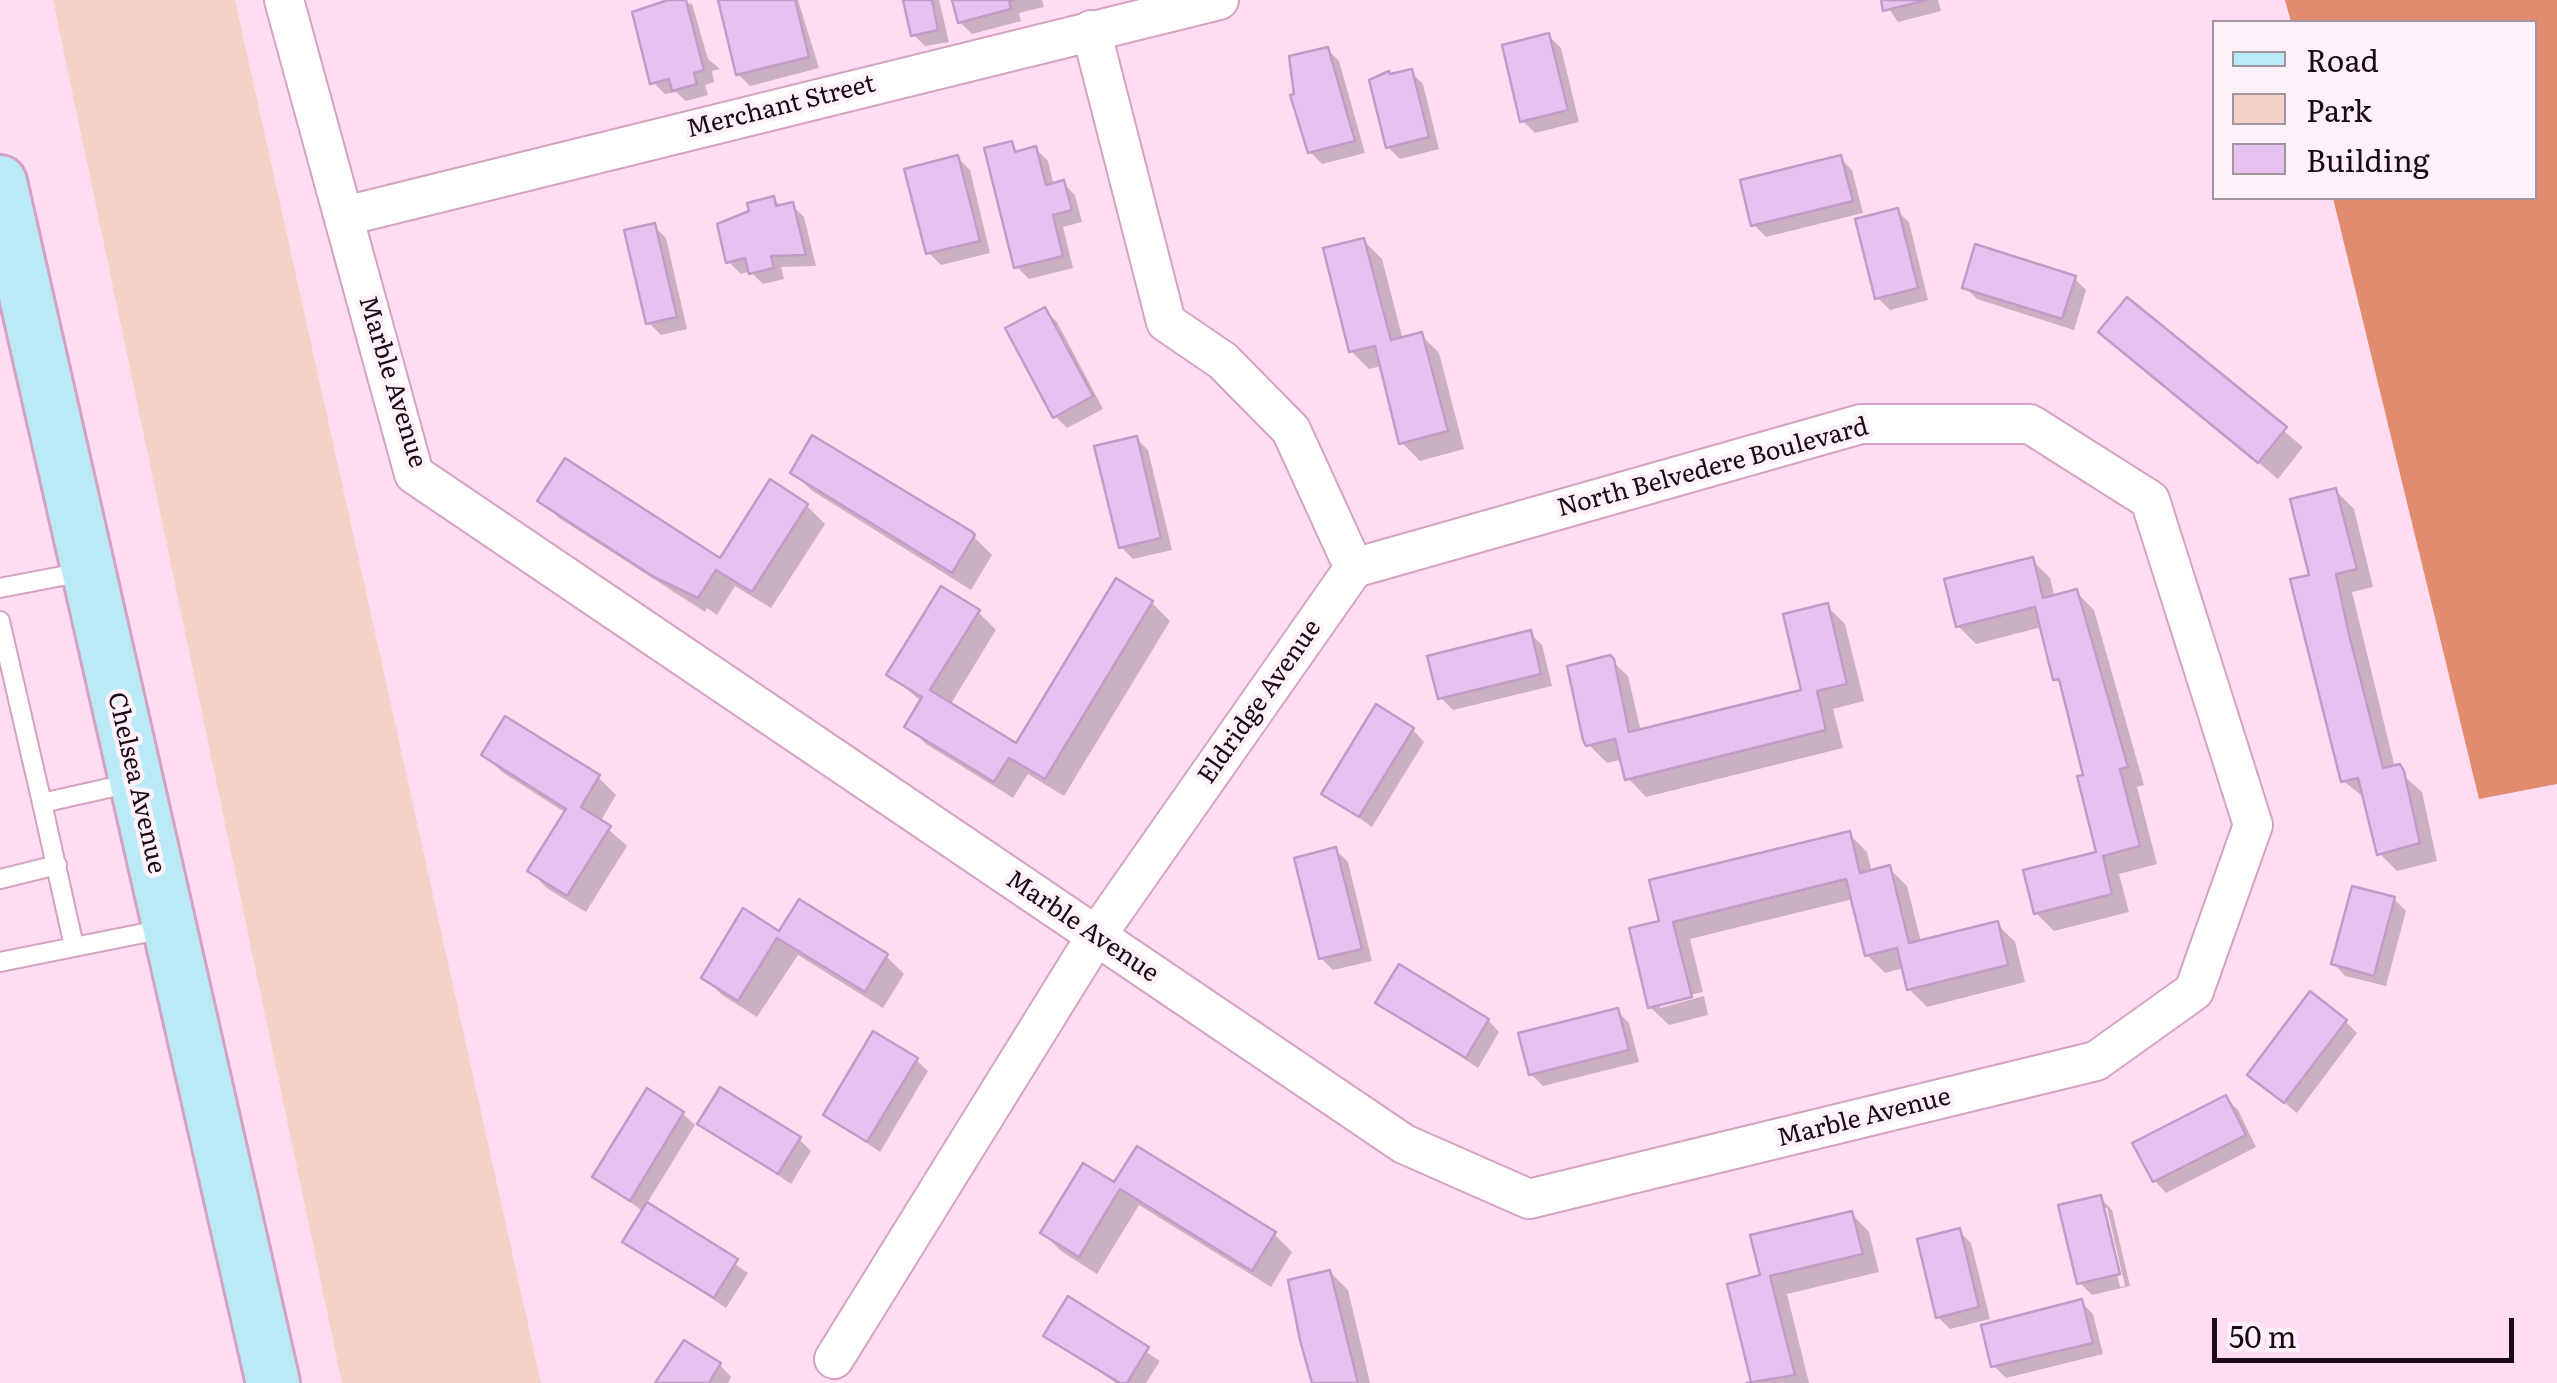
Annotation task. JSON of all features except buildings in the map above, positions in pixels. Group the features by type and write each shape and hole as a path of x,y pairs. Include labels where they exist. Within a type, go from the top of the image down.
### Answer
{"main road":[{"name":"Chelsea Avenue","path":"0,182 273,1383"}],"street":[{"name":"Marble Avenue","path":"284,0 414,474 1404,1144 1529,1199 2096,1061 2194,991 2218,926"},
{"name":"Merchant Street","path":"345,216 1091,30 1161,6 1218,0"},
{"path":"1091,30 1166,322 1223,361 1291,430 1354,568"},
{"name":"North Belvedere Boulevard","path":"1354,568 1862,424 2030,424 2150,500 2253,825 2218,926"},
{"name":"Eldridge Avenue","path":"834,1359 1096,936 1354,568"}],"lane":[{"path":"0,588 88,570"},
{"path":"0,621 74,946"},
{"path":"42,804 136,782"},
{"path":"0,880 58,865"},
{"path":"0,962 170,928"}],"green space":[{"path":"53,0 235,0 541,1383 342,1383"}],"shaded area":[{"path":"2285,0 2557,0 2557,784 2479,799 2333,200 2537,200 2537,20 2290,20"}]}
